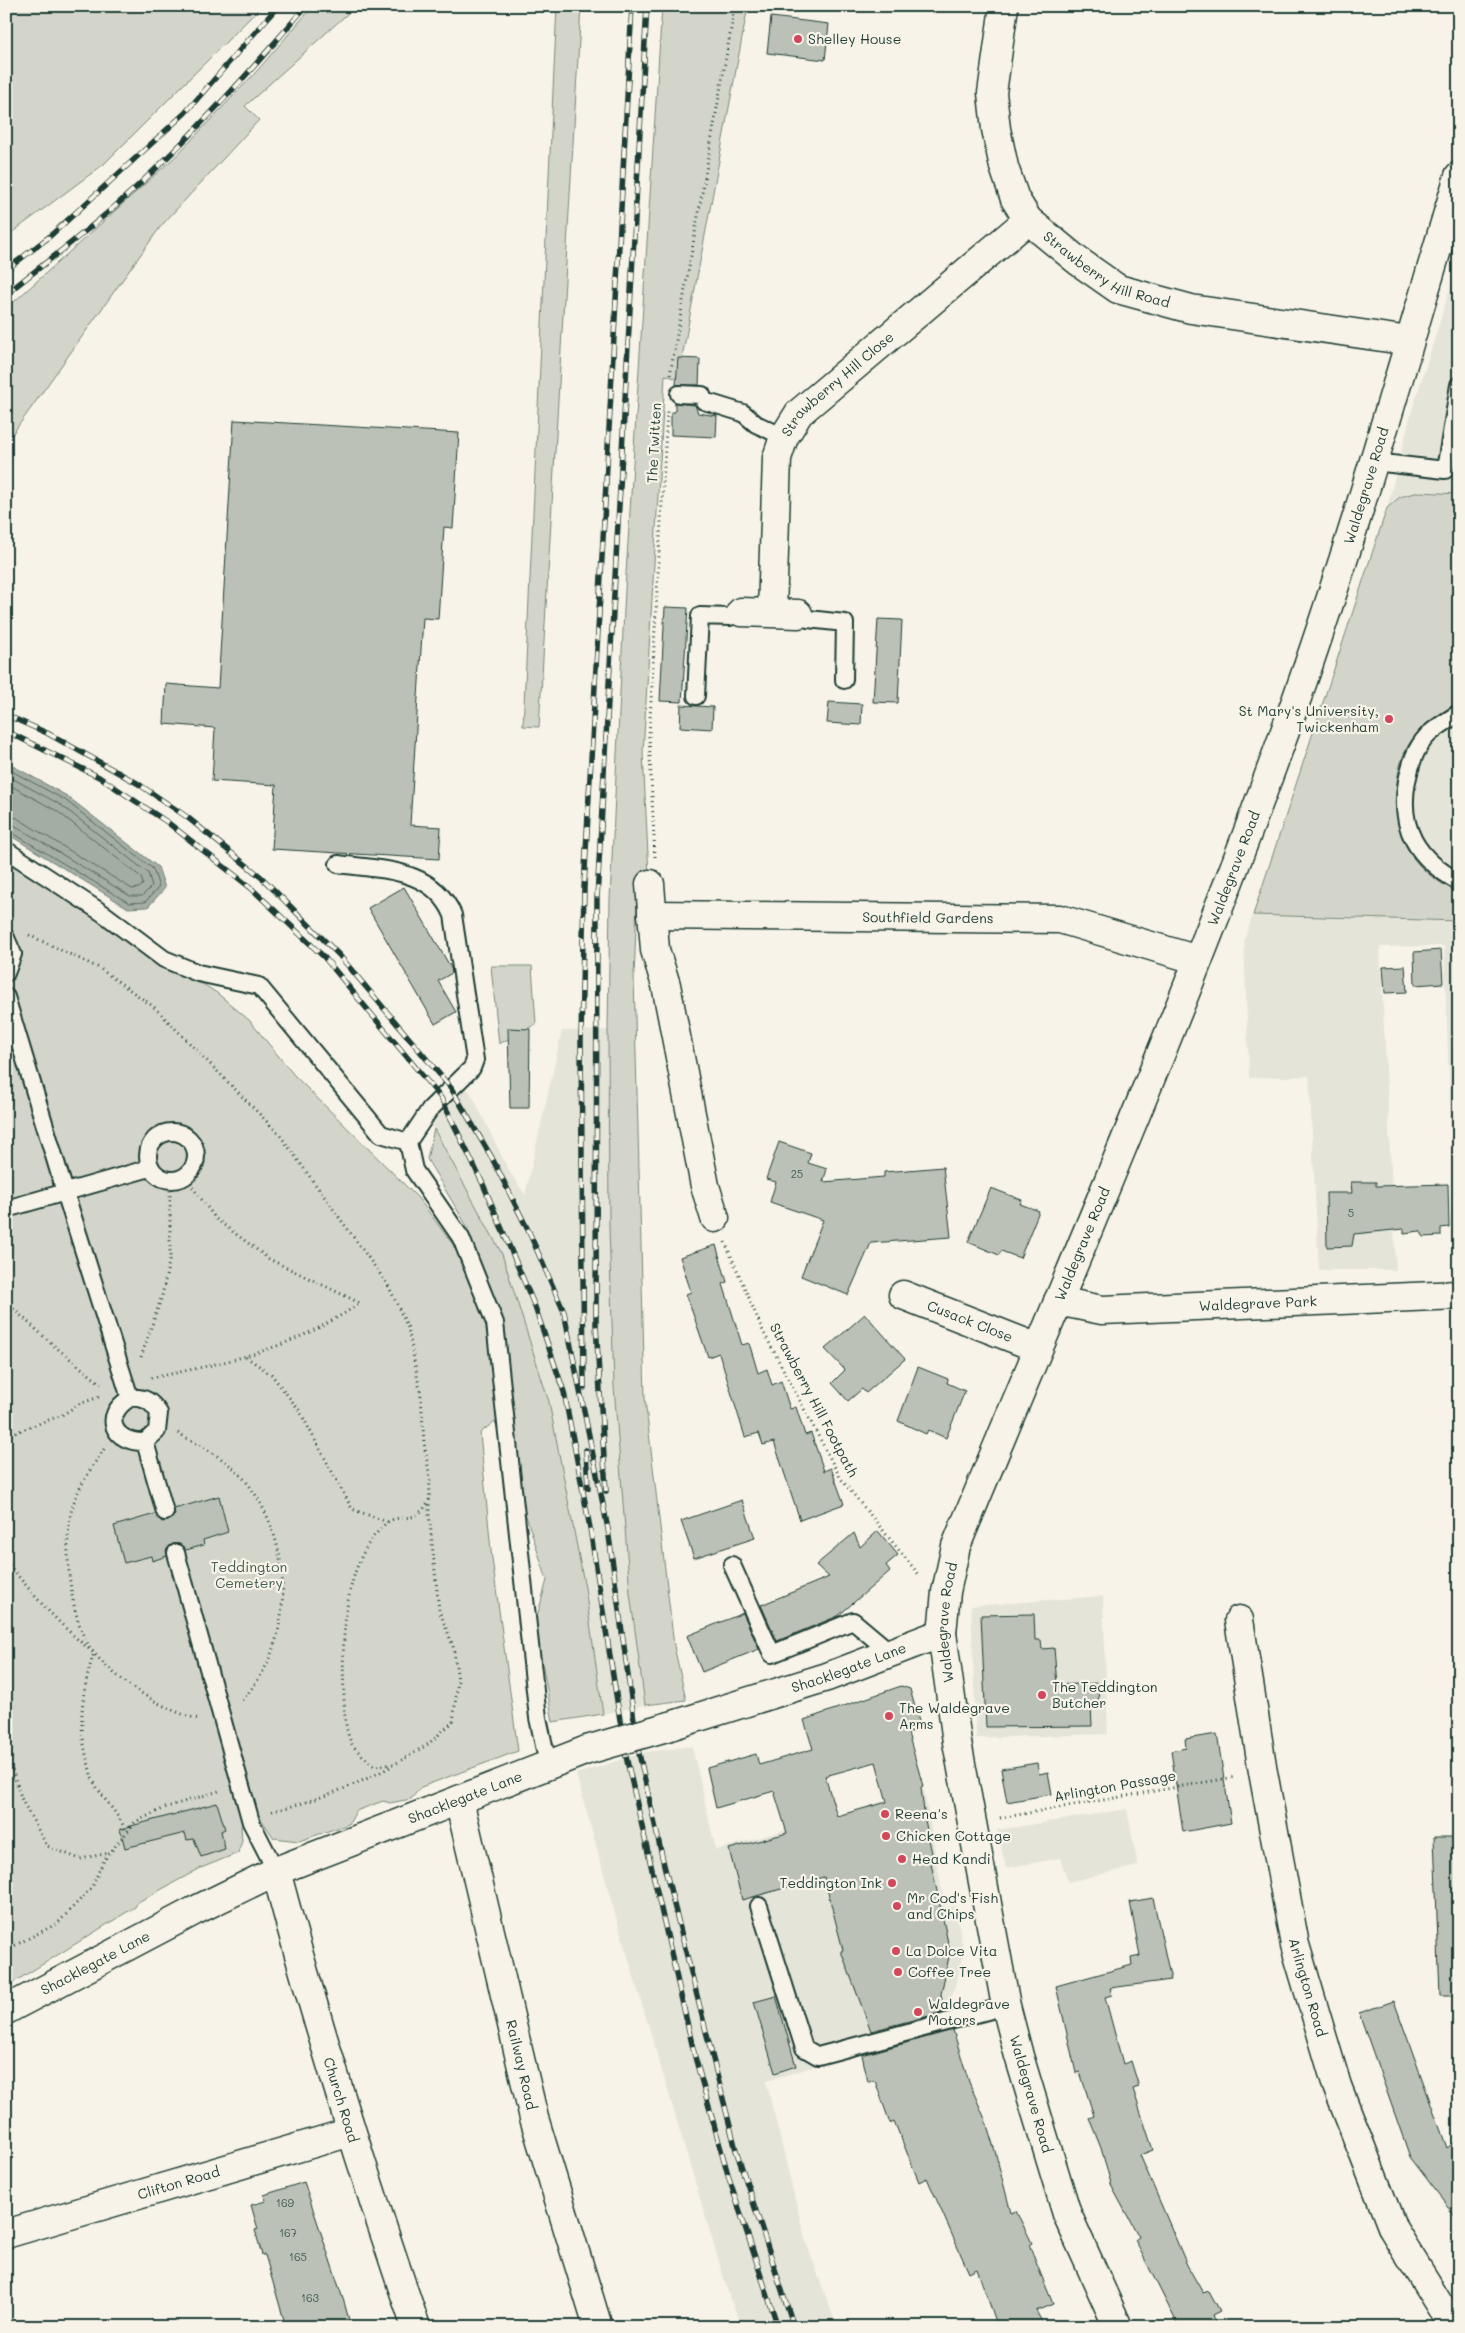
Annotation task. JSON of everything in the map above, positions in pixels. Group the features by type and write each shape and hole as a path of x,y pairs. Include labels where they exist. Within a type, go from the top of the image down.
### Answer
{"street":[{"name":"Strawberry Hill Road","path":"1004,6 992,93 996,129 1014,199 1028,220 1078,261 1118,289 1191,309 1409,341"},
{"name":"Waldegrave Road","path":"1118,2327 1067,2214 1019,2056 1006,2006 956,1742 942,1633 946,1592 956,1546 1198,960 1289,721 1374,462 1459,176"},
{"name":"Strawberry Hill Close","path":"785,613 777,458 784,437 799,413 1028,220"},
{"path":"741,612 785,613"},
{"path":"650,884 655,950 666,985 705,1186 715,1218"},
{"name":"Southfield Gardens","path":"652,914 1060,919 1198,960"},
{"name":"Cusack Close","path":"903,1295 1038,1348"},
{"name":"Waldegrave Park","path":"1058,1302 1102,1310 1459,1295"},
{"name":"Arlington Road","path":"1239,1620 1263,1772 1295,1945 1337,2086 1393,2229 1441,2307 1456,2327"},
{"name":"Shacklegate Lane","path":"6,2010 194,1911 276,1871 587,1750 827,1677 942,1633"},
{"name":"Railway Road","path":"460,1800 534,2118 598,2327"},
{"name":"Church Road","path":"276,1871 312,2004 351,2132 416,2327"},
{"name":"Clifton Road","path":"6,2234 351,2132"}],"lane":[{"path":"1374,462 1452,470 1459,385"},
{"path":"672,393 702,395 704,401 742,412 756,424 784,437"},
{"path":"696,696 700,616 730,617 741,612"},
{"path":"785,613 845,623 844,680"},
{"path":"1459,713 1428,735 1412,758 1404,810 1410,834 1422,854 1442,873 1459,882"},
{"path":"6,850 104,914 164,959 198,973 259,986 381,1134 408,1142"},
{"path":"338,864 403,872 417,877 441,895 448,904 453,916 475,1060 472,1068 430,1109 408,1142 414,1170 461,1238 495,1323 538,1718 548,1764"},
{"path":"6,938 14,954 6,973"},
{"path":"6,997 124,1392 115,1412 114,1422 117,1432 132,1442 145,1442 157,1431 159,1413 151,1402 124,1392"},
{"path":"168,1132 181,1133 194,1145 196,1155 192,1170 177,1178 159,1177 150,1168 147,1158 149,1146 156,1136 168,1132"},
{"path":"6,1209 150,1168"},
{"path":"145,1442 165,1512"},
{"path":"176,1553 249,1816 276,1871"},
{"path":"732,1565 772,1654 853,1621 890,1652"},
{"path":"759,1906 804,2048 818,2056 1006,2006"}],"path":[{"name":"The Twitten","path":"650,884 656,871 649,737 672,393 735,6"},
{"path":"22,932 99,968 154,1007 279,1134 388,1285 408,1328 421,1396 424,1443 430,1478 429,1514 439,1610 453,1646 458,1680 453,1722 427,1746 365,1781 290,1807 249,1816"},
{"path":"6,1436 62,1415 79,1404 124,1392 146,1379 246,1357 289,1343 338,1319 360,1303 269,1259 216,1219 177,1178"},
{"path":"124,1392 136,1371 164,1287 170,1257 177,1178"},
{"name":"Strawberry Hill Footpath","path":"715,1218 763,1331 841,1479 922,1578 946,1592"},
{"path":"6,1302 52,1344 96,1380 124,1392"},
{"path":"246,1357 271,1374 299,1410 352,1509 387,1522 413,1517 424,1510 430,1499"},
{"path":"387,1522 372,1538 355,1573 344,1624 342,1660 345,1714 352,1744 374,1766 394,1764"},
{"path":"6,1561 39,1603 66,1630 94,1653 86,1677 80,1712 82,1742 94,1782 120,1817 126,1832"},
{"path":"6,1751 22,1800 47,1846 80,1859 110,1853"},
{"name":"Arlington Passage","path":"972,1822 1263,1772"},
{"path":"6,1950 58,1923 92,1887 104,1860 135,1822 167,1807 240,1784"}],"shaded area":[{"name":"St Mary's University, Twickenham","path":"1459,260 1459,1262 1456,1262 1444,946 1380,947 1396,1270 1319,1270 1309,1076 1249,1078 1244,941 1383,524 1410,417"},
{"path":"608,1030 609,1225 630,1593 645,1705 603,1714 585,1588 549,1402 502,1254 434,1129 424,1118 460,1079 473,1097 508,1169 525,1195 562,1031"},
{"path":"1103,1596 1108,1734 976,1738 971,1606"},
{"path":"692,1746 716,1850 924,1790 945,1908 955,1906 964,1954 952,1996 951,2025 766,2081 805,2239 837,2327 743,2327 730,2299 616,1917 576,1774 646,1752"},
{"path":"1127,1809 1138,1866 1068,1882 1060,1858 1006,1868 997,1830"}],"green space":[{"path":"6,6 262,6 104,164 6,237"},
{"path":"313,6 356,6 245,106 259,120 161,226 6,443 6,309 177,155 256,72"},
{"path":"557,6 581,6 539,727 523,726"},
{"path":"662,6 748,6 678,379 665,375 643,753 649,876 638,877 634,977 645,1399 674,1646 686,1700 645,1705 630,1593 614,1386 609,1225 608,1030 610,899 625,590"},
{"path":"1419,492 1459,494 1459,702 1439,714 1411,741 1404,753 1400,767 1396,798 1400,829 1411,855 1432,877 1459,893 1459,921 1253,915 1387,508 1400,497"},
{"name":"Teddington Cemetery","path":"6,859 217,993 249,1020 294,1075 418,1198 454,1246 468,1228 427,1159 434,1129 502,1254 549,1402 585,1588 603,1714 553,1722 535,1624 547,1580 495,1421 480,1433 491,1551 518,1751 421,1787 411,1799 390,1803 383,1801 356,1811 349,1824 299,1841 274,1838 261,1819 241,1826 242,1841 238,1853 201,1868 138,1902 135,1907 6,1987"},
{"path":"491,966 532,966 536,1024 499,1044"}],"water":[{"path":"6,762 67,796 158,867 165,888 148,907 128,908 6,833"}],"building":[{"name":"Shelley House","path":"771,17 829,24 825,60 767,53"},
{"path":"678,358 700,359 699,385 676,385"},
{"path":"675,403 695,405 698,413 717,416 716,437 671,435 671,412 675,412"},
{"path":"234,420 459,433 453,528 444,527 438,619 423,618 410,825 441,827 439,859 272,849 276,785 212,781 215,728 164,724 166,684 218,688"},
{"path":"665,607 688,608 682,702 660,701"},
{"path":"878,619 902,620 898,703 873,702"},
{"path":"829,702 862,704 861,725 827,723"},
{"path":"681,705 713,707 712,729 680,727"},
{"path":"404,887 451,968 452,973 438,981 456,1012 435,1024 368,908"},
{"path":"1441,950 1443,983 1415,985 1414,952"},
{"path":"1405,966 1407,992 1385,993 1383,967"},
{"path":"508,1028 530,1029 529,1108 510,1108"},
{"path":"779,1142 811,1153 808,1163 827,1169 823,1182 884,1177 884,1172 943,1167 951,1237 871,1243 848,1295 801,1276 823,1220 770,1202 776,1182 766,1179"},
{"path":"1351,1182 1376,1182 1376,1186 1448,1184 1449,1227 1441,1228 1441,1236 1424,1237 1420,1231 1404,1233 1404,1229 1354,1234 1352,1246 1327,1247 1326,1193 1352,1193"},
{"path":"991,1188 1022,1200 1020,1204 1039,1211 1020,1258 1001,1251 999,1255 968,1242"},
{"path":"716,1245 727,1282 723,1284 742,1345 749,1343 758,1373 767,1369 772,1385 781,1381 790,1409 796,1407 805,1435 811,1433 824,1471 831,1468 844,1504 800,1520 774,1442 763,1445 759,1433 745,1437 719,1353 708,1357 686,1294 691,1292 680,1257"},
{"path":"865,1314 905,1359 866,1393 862,1389 848,1401 832,1383 845,1370 825,1349"},
{"path":"918,1367 948,1379 947,1383 965,1391 946,1438 928,1430 926,1434 898,1421"},
{"path":"219,1496 228,1532 203,1540 204,1545 186,1550 179,1544 173,1544 166,1550 167,1556 152,1561 151,1556 124,1563 114,1526 155,1514 162,1522 168,1521 175,1515 174,1509"},
{"path":"742,1500 755,1538 694,1558 681,1521"},
{"path":"878,1531 898,1555 886,1565 890,1571 838,1616 777,1641 761,1605 829,1577 816,1565 854,1533 860,1547"},
{"path":"743,1613 759,1649 702,1672 687,1636"},
{"path":"1034,1614 1035,1640 1041,1640 1042,1649 1054,1648 1057,1685 1098,1683 1099,1706 1091,1706 1092,1726 986,1727 981,1615"},
{"path":"901,1686 910,1689 921,1729 908,1733 923,1786 921,1787 925,1820 934,1863 931,1863 950,1952 941,1994 944,2012 871,2031 841,1951 843,1950 824,1877 742,1900 729,1849 787,1833 774,1791 716,1808 707,1768 756,1754 759,1765 813,1749 804,1720","holes":["876,1762 887,1802 837,1816 825,1776"]},
{"path":"1217,1734 1231,1823 1183,1832 1171,1751 1186,1748 1185,1739"},
{"path":"1037,1763 1039,1774 1048,1772 1052,1794 1007,1802 1001,1769"},
{"path":"217,1803 225,1829 221,1831 225,1849 201,1857 194,1839 187,1840 185,1833 125,1848 120,1829"},
{"path":"1434,1837 1456,1837 1459,1889 1459,1996 1440,1996"},
{"path":"1153,1898 1171,1980 1110,1988 1112,1995 1105,1997 1123,2064 1131,2061 1139,2087 1133,2089 1153,2150 1140,2155 1187,2265 1203,2293 1209,2291 1220,2311 1212,2315 1217,2327 1179,2327 1135,2240 1139,2237 1112,2187 1101,2148 1089,2118 1094,2116 1080,2072 1076,2073 1056,1986 1132,1965 1131,1958 1140,1956 1130,1902"},
{"path":"776,1996 796,2066 775,2073 754,2002"},
{"path":"1394,2001 1447,2148 1459,2139 1459,2221 1410,2157 1359,2013"},
{"path":"953,2030 969,2082 985,2119 1011,2213 1016,2211 1032,2243 1029,2245 1053,2304 1036,2311 1045,2327 998,2327 977,2269 969,2273 927,2178 919,2182 894,2121 890,2123 875,2081 868,2082 862,2055"},
{"path":"304,2182 351,2327 286,2327 265,2255 262,2255 255,2230 258,2229 251,2205 266,2201 264,2195"}],"railway":[{"path":"6,270 49,237 185,113 278,6"},
{"path":"6,294 93,225 170,155 217,107 306,6"},
{"path":"584,1388 581,1040 584,888 632,6"},
{"path":"606,1491 596,1324 597,898 647,6"},
{"path":"6,715 47,733 137,783 187,817 261,877 339,955 451,1088 492,1158 529,1232 564,1312 608,1529 638,1749 664,1865 736,2150 794,2327"},
{"path":"6,731 99,777 167,822 251,888 324,957 441,1098 483,1184 535,1307 564,1392 590,1528 625,1752 695,2057 729,2178 778,2327"},
{"path":"586,1450 588,1488"}],"place":[{"name":"Shelley House","path":"798,39"},
{"name":"St Mary's University, Twickenham","path":"1389,719"},
{"name":"The Teddington Butcher","path":"1042,1695"},
{"name":"The Waldegrave Arms","path":"889,1716"},
{"name":"Reena's","path":"885,1814"},
{"name":"Chicken Cottage","path":"886,1836"},
{"name":"Head Kandi","path":"902,1859"},
{"name":"Teddington Ink","path":"892,1883"},
{"name":"Mr Cod's Fish and Chips","path":"897,1906"},
{"name":"La Dolce Vita","path":"896,1951"},
{"name":"Coffee Tree","path":"898,1972"},
{"name":"Waldegrave Motors","path":"918,2012"}]}
